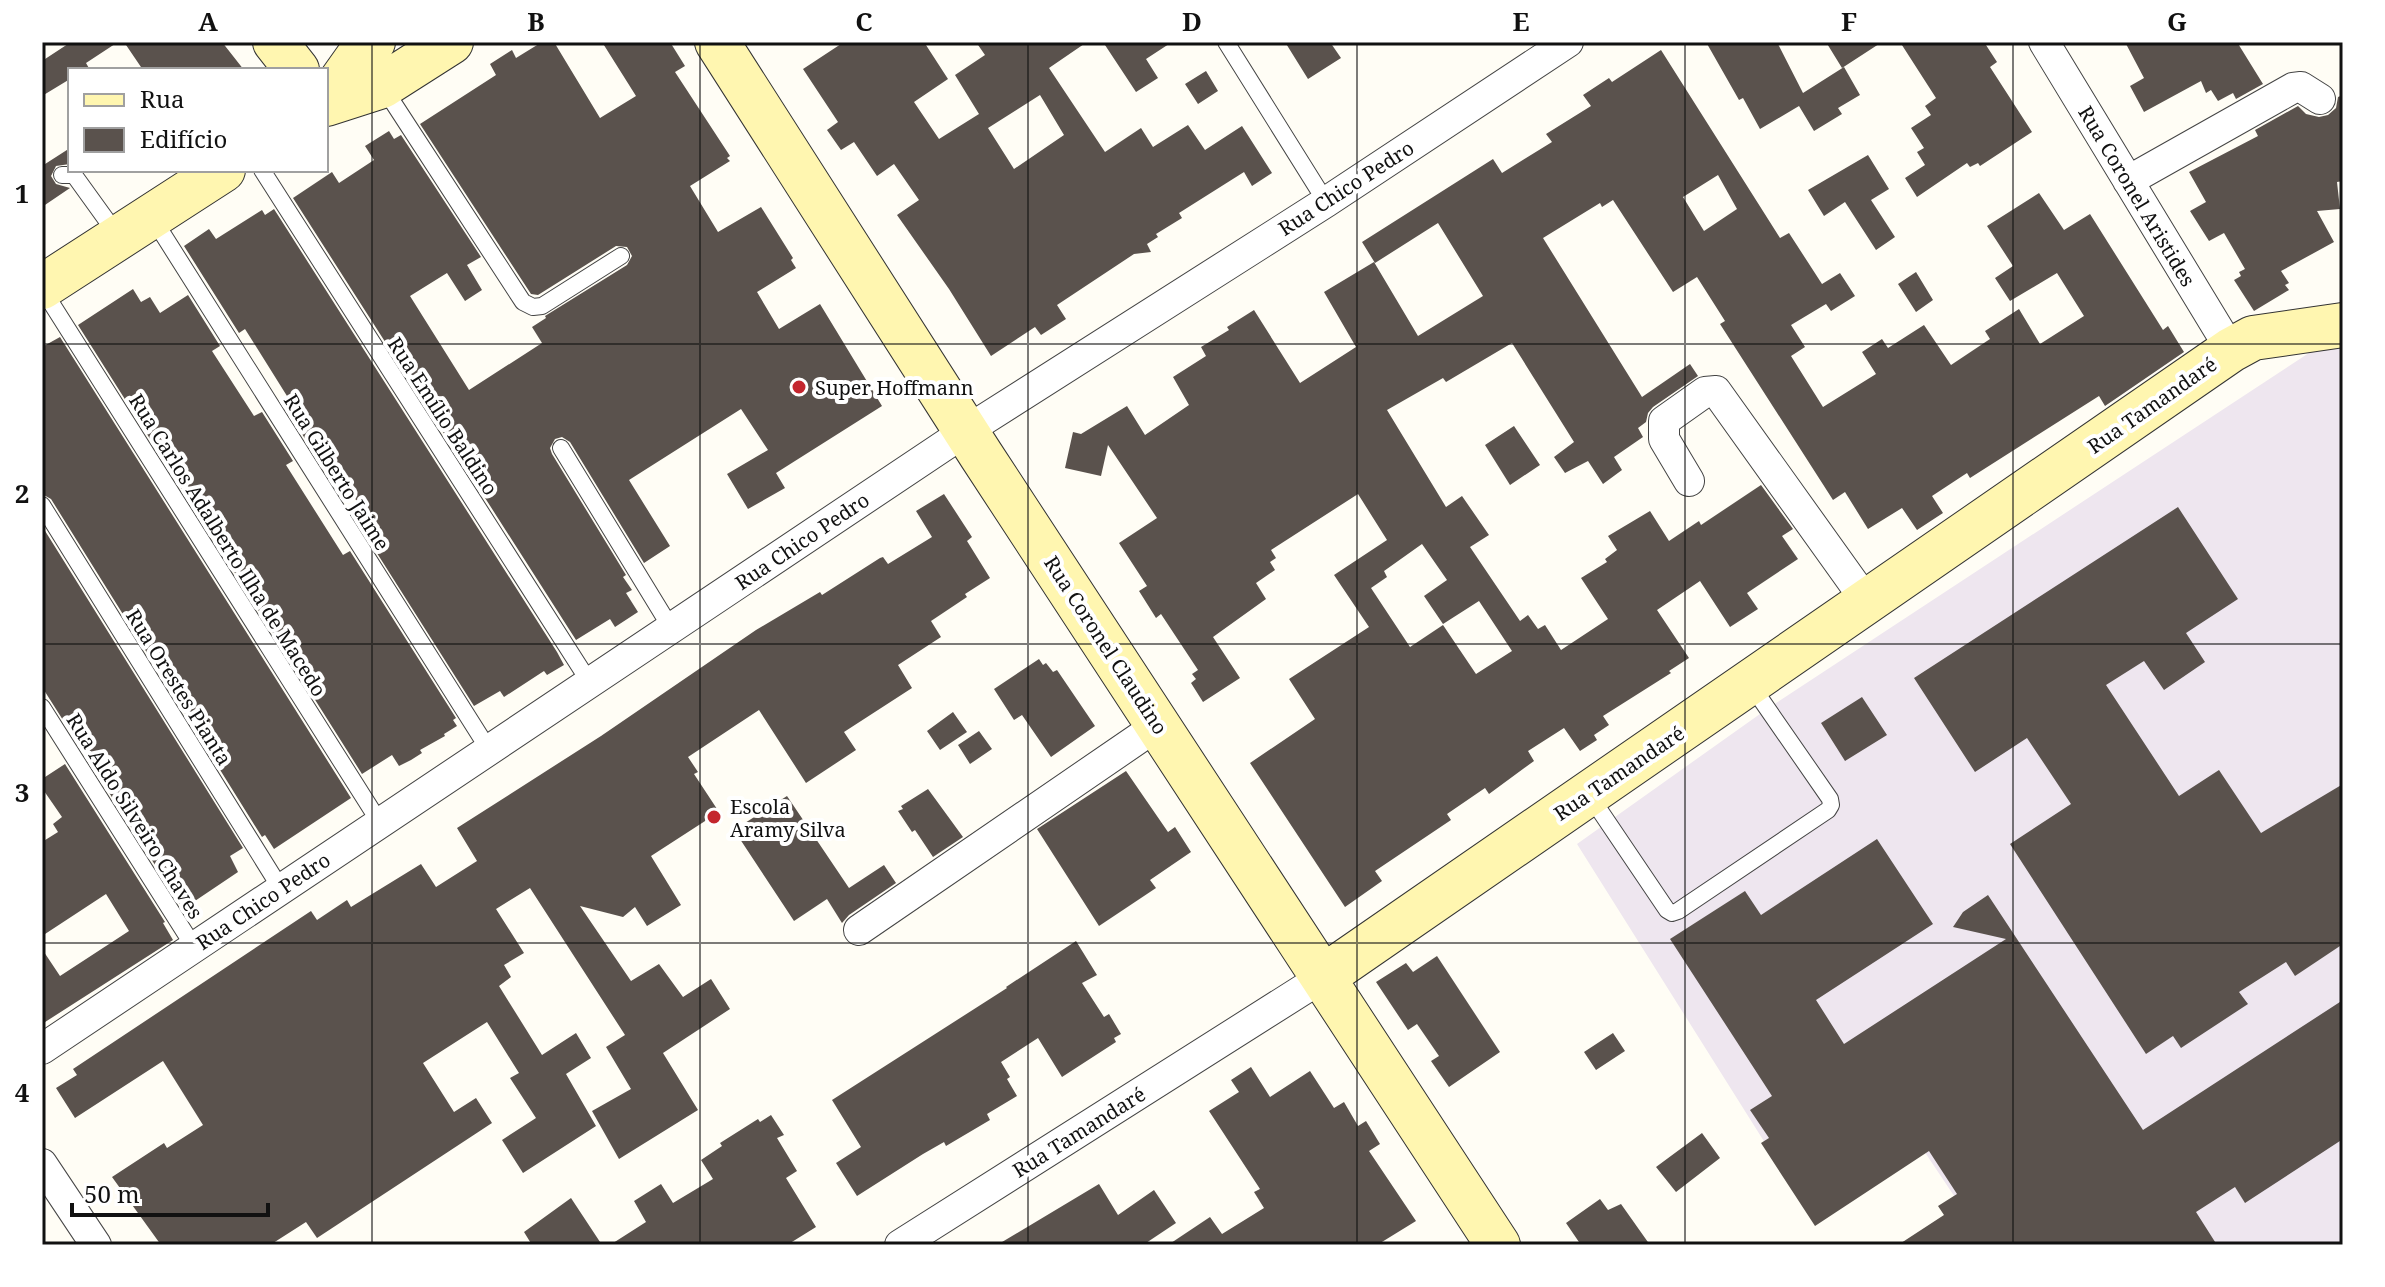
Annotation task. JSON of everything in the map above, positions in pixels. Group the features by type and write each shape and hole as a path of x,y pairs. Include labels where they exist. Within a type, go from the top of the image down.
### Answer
{"street":[{"path":"275,42 295,68"},
{"path":"328,100 365,47 373,42"},
{"path":"328,102 382,86 451,42"},
{"name":"Rua Coronel Claudino","path":"717,42 966,431 1498,1245"},
{"name":"Rua Chico Pedro","path":"42,1049 966,431 1326,202 1568,42"},
{"name":"Rua Coronel Aristides","path":"2044,42 2231,350"},
{"path":"2128,181 2293,88 2301,87 2320,99"},
{"path":"42,288 220,172"},
{"name":"Rua Tamandaré","path":"900,1245 1323,977 2231,350 2253,338 2343,325"},
{"path":"1689,481 1664,439 1664,421 1705,392 1716,391 1867,602"},
{"path":"859,930 1158,725"},
{"path":"42,1164 96,1245"}],"lane":[{"path":"1226,42 1326,202"},
{"path":"382,86 523,302 533,307 542,306 621,256"},
{"name":"Rua Emílio Baldino","path":"263,172 590,683"},
{"name":"Rua Gilberto Jaime","path":"62,175 74,175 135,227 489,750"},
{"name":"Rua Carlos Adalberto Ilha de Macedo","path":"42,288 380,823"},
{"path":"561,448 671,628"},
{"name":"Rua Orestes Pianta","path":"42,505 281,889"},
{"path":"1588,794 1672,913 1828,810 1830,799 1751,684"},
{"name":"Rua Aldo Silveiro Chaves","path":"42,707 194,947"}],"shaded area":[{"path":"2343,346 2343,1245 1987,1245 1924,1151 1816,1224 1577,844 1767,709 2315,349"}],"building":[{"path":"71,42 118,42 86,63 89,68 68,68 68,80 42,96 42,61"},
{"path":"124,42 222,42 242,68 142,68"},
{"path":"542,42 554,42 600,118 636,96 602,42 670,42 685,66 675,72 730,156 727,158 730,161 690,186 718,232 761,207 796,268 757,292 779,329 820,304 882,406 776,473 785,488 748,509 727,474 768,450 741,409 629,480 670,546 644,563 570,442 562,437 555,439 550,448 552,454 626,575 623,577 632,590 626,593 638,612 615,627 610,619 576,640 293,198 332,172 339,183 374,160 365,146 389,131 394,139 401,135 481,257 467,265 482,290 465,301 447,273 410,296 469,390 542,343 532,327 627,265 632,256 627,247 616,246 538,295 531,294 420,124 496,75 490,64 512,50 516,58"},
{"path":"844,42 924,42 948,79 914,102 939,139 979,114 955,75 985,55 976,42 1087,42 1049,68 1105,152 1141,128 1153,147 1188,125 1205,150 1242,126 1272,173 1252,186 1244,172 1179,213 1182,218 1156,234 1158,237 1147,244 1151,252 1134,254 1057,305 1066,319 1041,335 1035,327 991,356 897,215 919,200 894,164 877,176 854,142 841,150 827,130 838,122 803,69","holes":["1040,95 1064,135 1014,169 988,128"]},
{"path":"1103,42 1172,42 1146,59 1158,78 1136,92"},
{"path":"1285,42 1330,42 1341,58 1308,79"},
{"path":"1706,42 1777,42 1803,93 1844,67 1860,95 1838,108 1842,114 1814,131 1799,106 1760,129 1743,98 1739,100"},
{"path":"1826,42 1882,42 1842,68"},
{"path":"1900,42 1984,42 1997,62 1990,67 2032,132 1980,166 1978,163 1970,167 1967,163 1917,197 1905,178 1925,165 1917,152 1924,148 1911,128 1931,115 1925,106 1936,98"},
{"path":"2125,42 2237,42 2263,84 2236,99 2233,93 2218,101 2211,90 2206,93 2201,81 2144,112 2130,86 2144,78"},
{"path":"1661,50 1780,238 1789,233 1822,284 1840,273 1855,296 1831,311 1826,304 1791,325 1805,347 1791,356 1823,407 1876,374 1862,352 1882,339 1888,348 1924,325 1951,365 1990,339 1985,331 2019,309 2040,344 2084,316 2057,273 2010,301 1995,278 2013,266 1987,226 2039,193 2064,230 2090,214 2163,330 2168,326 2184,352 2105,406 2099,396 1970,478 1967,473 1932,496 1943,513 1917,530 1902,508 1868,529 1845,492 1833,500 1720,324 1725,321 1697,277 1673,292 1613,200 1602,207 1600,203 1543,238 1642,397 1690,364 1698,376 1653,407 1646,422 1638,428 1643,437 1614,457 1622,470 1603,484 1588,461 1565,473 1554,457 1574,442 1512,343 1446,382 1443,378 1387,410 1446,507 1462,496 1489,535 1470,547 1520,621 1528,615 1538,629 1545,625 1561,650 1608,619 1581,578 1607,562 1605,559 1617,550 1608,536 1650,511 1669,541 1699,521 1701,525 1761,485 1793,529 1782,536 1798,559 1747,593 1758,609 1730,627 1700,581 1657,610 1689,658 1603,716 1609,725 1594,735 1597,740 1580,751 1564,728 1528,751 1534,761 1489,794 1485,788 1447,814 1451,820 1375,871 1382,881 1345,907 1250,763 1315,719 1289,679 1369,627 1334,575 1387,540 1358,494 1271,550 1276,558 1270,562 1275,570 1256,583 1266,599 1213,637 1240,678 1203,702 1191,683 1196,679 1192,674 1198,670 1161,614 1156,618 1139,591 1147,586 1119,543 1157,518 1108,445 1101,476 1065,468 1073,432 1081,434 1127,406 1145,435 1189,405 1173,377 1206,356 1201,347 1254,310 1300,383 1356,347 1324,292 1374,262 1418,336 1483,296 1438,223 1375,263 1362,242 1493,159 1502,173 1552,142 1546,134 1591,106 1583,95 1609,78 1612,82","holes":["1718,175 1737,209 1704,231 1683,197","1422,544 1447,580 1424,596 1443,624 1479,601 1512,651 1476,674 1443,625 1410,647 1371,588 1387,577 1384,571"]},
{"path":"1206,71 1218,91 1198,104 1185,84"},
{"path":"2343,95 2343,181 2337,182 2340,209 2317,211 2334,242 2281,271 2289,283 2285,285 2289,290 2254,311 2234,280 2245,269 2224,233 2209,241 2190,211 2206,202 2189,172 2258,136 2255,130 2298,106 2306,114 2319,117 2328,115 2336,108 2338,97"},
{"path":"68,149 68,164 56,166 51,176 56,184 70,188 42,207 42,166"},
{"path":"1868,155 1889,189 1871,200 1895,237 1876,250 1845,202 1824,216 1808,190"},
{"path":"274,209 564,665 547,675 544,671 504,697 500,691 474,706 368,539 377,533 321,445 312,450 281,400 287,396 245,329 239,333 184,246 209,229 216,239 262,210 265,215"},
{"path":"1916,272 1933,300 1916,312 1898,284"},
{"path":"133,289 141,302 150,297 160,313 188,295 220,346 212,351 254,416 262,412 293,461 286,465 343,555 350,551 456,718 453,720 457,726 420,750 422,753 411,760 399,766 392,755 362,774 78,325"},
{"path":"60,337 351,798 274,849 265,835 262,837 51,499 42,494 42,347"},
{"path":"1514,426 1540,465 1510,485 1485,445"},
{"path":"944,494 972,537 967,541 990,578 931,621 941,637 898,665 912,688 844,732 856,750 806,783 759,710 688,757 698,772 694,774 719,812 651,856 681,905 647,926 635,907 623,917 580,906 631,981 659,964 683,997 711,979 730,1009 663,1053 698,1110 619,1159 592,1111 631,1089 606,1047 625,1035 530,888 496,909 524,953 504,965 511,977 499,986 542,1055 576,1033 591,1058 566,1074 596,1126 523,1173 502,1140 536,1118 510,1078 519,1073 487,1022 423,1063 454,1112 476,1098 492,1123 317,1238 306,1222 270,1245 161,1245 112,1177 164,1143 167,1148 203,1125 163,1061 75,1118 56,1088 77,1075 73,1069 311,911 317,920 347,900 351,907 421,864 436,887 477,861 457,828 601,736 756,630 820,592 822,595 880,558 883,557 888,564 932,537 916,511"},
{"path":"2178,507 2238,599 2186,633 2205,662 2164,690 2144,661 2106,685 2179,796 2219,770 2261,833 2343,784 2343,944 2295,976 2286,962 2239,992 2248,1004 2181,1048 2173,1036 2146,1054 2010,844 2071,804 2027,738 1975,772 1914,678"},
{"path":"42,526 243,848 230,856 238,872 183,909 42,687"},
{"path":"1039,659 1053,672 1057,670 1095,726 1051,757 1022,715 1014,720 994,689"},
{"path":"1862,697 1887,735 1845,761 1821,723"},
{"path":"953,712 967,732 940,750 927,731"},
{"path":"979,731 992,749 970,764 958,745"},
{"path":"65,764 165,922 173,940 42,1024 42,949 60,976 129,931 106,894 42,936 42,842 58,832 53,824 62,817 42,788 42,779"},
{"path":"1126,771 1168,832 1175,827 1191,852 1150,880 1156,888 1099,926 1037,829"},
{"path":"928,789 963,837 933,857 898,811"},
{"path":"787,796 849,888 884,865 896,883 842,923 827,899 794,921 734,830"},
{"path":"1877,839 1933,924 1816,1000 1844,1044 2006,939 1953,927 1963,912 1988,895 2143,1130 2343,1000 2343,1139 2245,1203 2235,1187 2196,1212 2217,1245 1898,1245 1944,1215 1938,1206 1957,1194 1929,1151 1815,1226 1761,1143 1769,1138 1750,1110 1772,1096 1670,939 1745,891 1761,915"},
{"path":"1076,941 1097,975 1082,983 1104,1017 1109,1014 1121,1034 1114,1038 1116,1042 1062,1077 1038,1038 1001,1062 1017,1096 987,1114 990,1120 946,1146 944,1142 923,1154 857,1196 836,1163 861,1147 832,1100"},
{"path":"1437,956 1500,1052 1449,1087 1431,1061 1439,1056 1417,1024 1408,1030 1376,982 1406,963 1413,972"},
{"path":"1613,1033 1625,1051 1596,1070 1584,1052"},
{"path":"1251,1067 1270,1097 1310,1071 1334,1108 1344,1102 1358,1126 1366,1121 1380,1144 1369,1151 1416,1221 1377,1245 1168,1245 1210,1217 1222,1234 1264,1208 1254,1192 1260,1189 1209,1111 1239,1092 1231,1080"},
{"path":"771,1115 784,1135 777,1138 797,1171 786,1178 816,1227 787,1245 610,1245 646,1222 634,1201 661,1184 673,1203 713,1179 701,1160 722,1146 720,1143 758,1119 760,1122"},
{"path":"1702,1133 1720,1158 1676,1192 1656,1167"},
{"path":"1099,1184 1118,1215 1154,1190 1176,1223 1143,1245 997,1245"},
{"path":"571,1198 602,1245 532,1245 524,1232"},
{"path":"1600,1199 1608,1210 1621,1204 1650,1245 1581,1245 1566,1223"}],"place":[{"name":"Super Hoffmann","path":"799,387"},
{"name":"Escola Aramy Silva","path":"714,817"}]}
